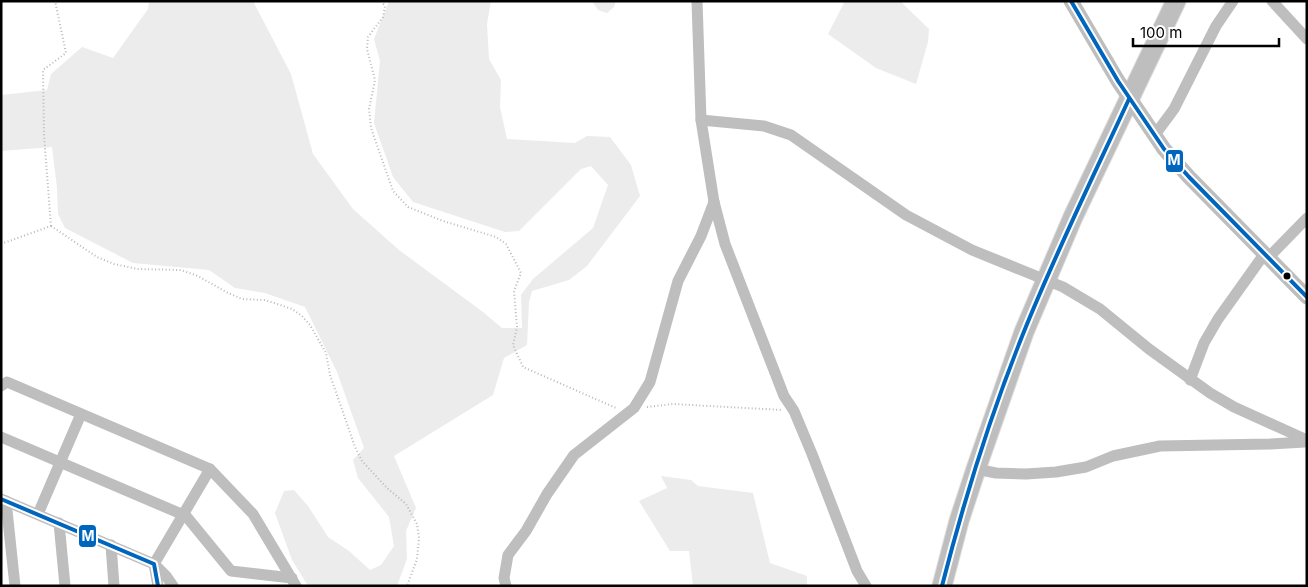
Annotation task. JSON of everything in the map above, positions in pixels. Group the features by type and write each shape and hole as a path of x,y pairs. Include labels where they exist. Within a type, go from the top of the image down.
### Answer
{"main road":[{"path":"942,586 959,521 1021,341 1073,217 1176,1"}],"street":[{"path":"697,1 701,120 714,202 725,244 784,396 794,411 857,571 866,586"},
{"path":"1071,1 1129,99 1154,136 1189,177 1307,297"},
{"path":"1154,136 1174,109 1216,26 1233,1"},
{"path":"1272,1 1307,39"},
{"path":"701,120 764,126 791,135 906,215 972,250 1063,287 1100,309 1190,380 1234,407 1307,441"},
{"path":"506,586 504,578 508,555 526,531 547,494 574,455 631,411 650,382 678,281 701,236 714,202"},
{"path":"1190,380 1204,343 1218,320 1267,255 1307,218"},
{"path":"1,386 7,382 210,470 253,514 294,582"},
{"path":"38,514 81,414"},
{"path":"1,437 186,516 231,571 294,582"},
{"path":"976,470 1026,474 1056,472 1086,467 1113,456 1160,446 1270,444 1307,441"},
{"path":"158,586 154,564 210,470"},
{"path":"14,586 4,500 154,564 166,576 172,586"},
{"path":"59,523 65,586"},
{"path":"111,545 114,586"}],"path":[{"path":"52,226 44,135 43,70 66,53 55,1"},
{"path":"381,1 385,6 383,16 368,36 366,49 375,80 369,109 371,128 393,191 408,207 443,221 496,237 506,244 521,273 514,291 517,327 513,345 523,367 631,411 672,404 794,411"},
{"path":"1,244 52,226"},
{"path":"52,226 91,253 114,264 138,269 181,270 198,276 226,292 242,298 265,300 292,309 302,316 310,325 326,353 330,375 362,462 387,488 406,504 417,524 419,538 417,559 408,586"}],"shaded area":[{"path":"149,1 253,1 291,74 313,154 353,209 399,250 502,328 522,328 521,295 533,279 593,228 608,185 591,166 581,169 519,231 505,232 413,202 393,177 374,123 380,61 374,39 389,1 491,1 487,24 489,59 501,80 500,107 507,139 575,143 587,136 610,137 631,165 640,196 587,266 569,280 532,291 529,302 527,345 504,358 493,395 394,456 416,508 406,531 407,559 397,586 308,586 292,560 275,513 284,491 294,490 308,506 328,537 349,551 370,570 381,565 394,546 389,517 358,478 353,460 364,448 337,372 305,307 265,293 235,288 209,270 133,263 65,228 58,214 52,147 1,151 1,95 47,90 51,74 82,47 113,58 148,9"},
{"path":"592,1 616,1 614,7 607,13 598,10"},
{"path":"845,1 900,1 929,29 928,42 916,84 876,68 828,34"},
{"path":"661,476 691,480 698,486 753,493 770,563 807,576 807,586 693,586 689,551 670,551 639,501 667,488"}],"transit line":[{"name":"M","path":"1071,1 1118,81 1164,149 1307,297"},
{"name":"M","path":"942,586 978,458 1011,365 1048,274 1129,99"},
{"name":"M","path":"1,499 154,564 158,586"}]}
